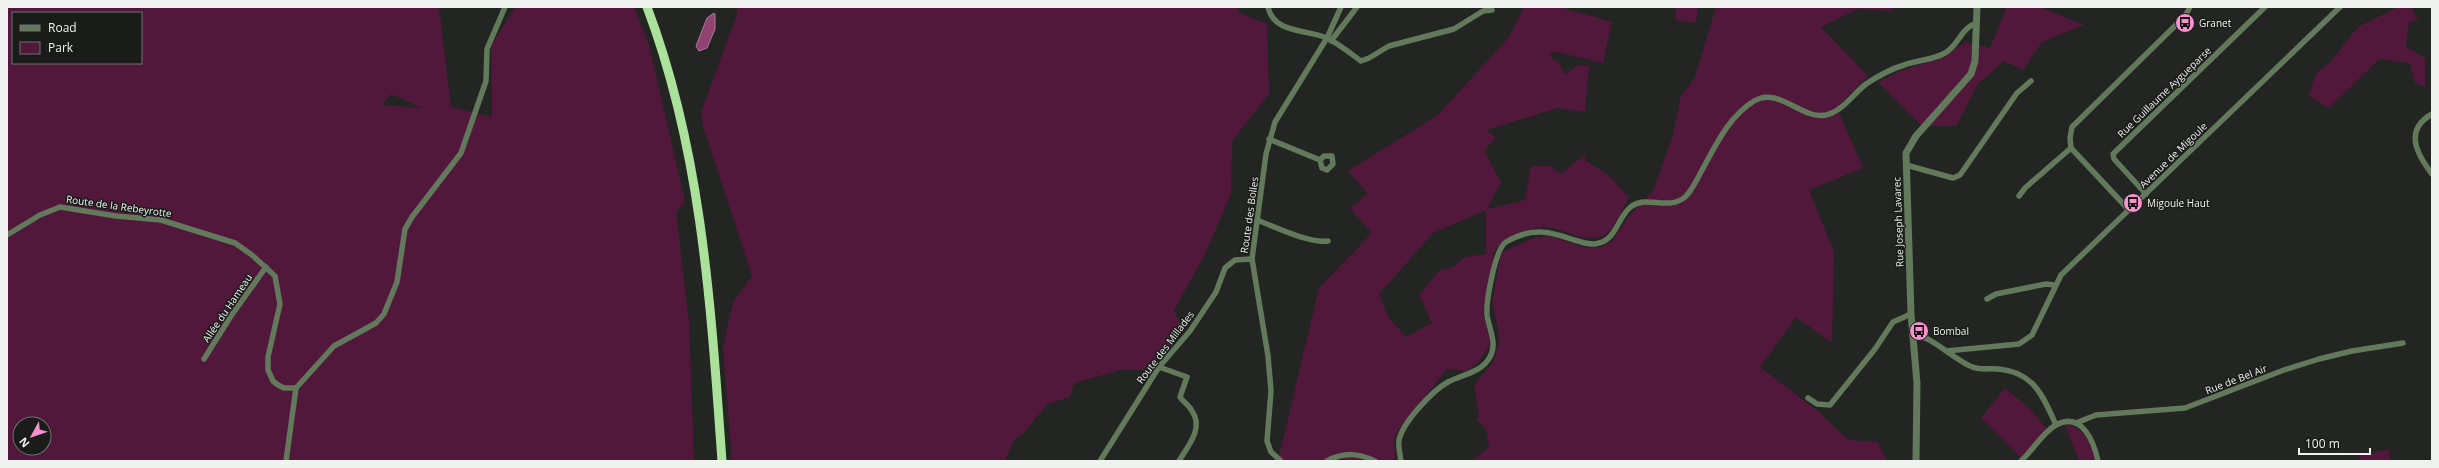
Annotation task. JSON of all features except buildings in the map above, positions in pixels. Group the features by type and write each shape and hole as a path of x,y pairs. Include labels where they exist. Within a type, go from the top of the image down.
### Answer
{"highway":[{"path":"647,7 672,82 696,193 709,306 722,461"}],"street":[{"path":"286,461 296,388 334,346 376,323 384,314 397,282 405,229 412,217 461,153 476,115 486,81 487,49 505,7"},
{"path":"1268,7 1270,15 1281,26 1329,40 1361,61 1389,46 1454,29 1483,10 1492,10"},
{"name":"Route des Bolles","path":"1281,461 1271,452 1266,441 1271,391 1268,356 1252,259 1257,220 1269,139 1275,122 1329,40 1341,7"},
{"path":"1329,40 1357,7"},
{"name":"Rue Joseph Lavarec","path":"1916,461 1917,383 1911,314 1906,165 1909,145 1971,74 1975,61 1974,24 1977,7"},
{"path":"2129,210 2071,148 2070,138 2072,127 2186,16 2190,7"},
{"name":"Rue Guillaume Aygueparse","path":"2146,194 2114,159 2113,154 2265,7"},
{"name":"Avenue de Migoule","path":"1946,351 2019,344 2026,341 2032,335 2054,285 2061,275 2340,7"},
{"path":"1401,461 1399,440 1403,430 1416,412 1436,390 1482,367 1490,359 1493,348 1492,334 1487,316 1488,304 1498,251 1504,243 1534,231 1548,231 1586,244 1600,243 1610,238 1626,210 1634,204 1670,204 1686,196 1731,122 1756,100 1775,98 1807,112 1818,115 1827,115 1838,110 1865,85 1886,73 1904,65 1943,54 1953,48 1967,28 1974,24"},
{"path":"1906,165 1953,178 1960,175 2017,93 2031,81"},
{"path":"2432,114 2418,124 2415,134 2419,155 2432,174"},
{"path":"1269,139 1320,160"},
{"path":"2019,196 2025,188 2071,148"},
{"name":"Route de la Rebeyrotte","path":"7,235 40,215 60,207 116,216 161,220 198,230 211,237 235,243 266,267 275,276 280,304 268,357 270,374 273,380 284,388 296,388"},
{"path":"1257,220 1295,234 1323,242 1328,241"},
{"name":"Route des Millades","path":"1100,461 1159,367 1207,307 1216,292 1225,268 1235,260 1252,259"},
{"name":"Allée du Hameau","path":"204,360 231,316 266,267"},
{"path":"1987,299 1996,294 2046,284 2054,285"},
{"path":"1808,398 1817,404 1824,406 1830,405 1875,349 1893,322 1911,314"},
{"path":"1912,333 1946,351 1964,363 1980,369 1997,369 2016,372 2028,379 2046,400 2056,425 2021,461"},
{"name":"Rue de Bel Air","path":"2056,425 2065,422 2076,423 2096,415 2185,408 2284,370 2319,359 2352,351 2403,343"},
{"path":"1961,350 1964,363"},
{"path":"1159,367 1187,377 1180,397 1192,409 1196,418 1197,426 1179,461"},
{"path":"2076,423 2090,434 2098,461"},
{"path":"1327,461 1340,454 1352,454 1375,461"}],"green space":[{"path":"7,7 439,7 451,107 492,117 491,46 515,7 634,7 649,45 685,201 676,213 689,322 694,461 7,461","holes":["391,94 422,108 382,105"]},
{"path":"736,7 1238,7 1239,13 1267,24 1269,94 1232,141 1231,194 1204,256 1174,310 1183,331 1150,370 1120,370 1074,383 1070,397 1047,404 1023,434 1015,439 1004,461 732,461 723,347 733,302 752,276 703,126 701,112 738,12"},
{"path":"1524,7 1560,7 1612,22 1603,63 1557,52 1549,53 1553,60 1558,61 1565,75 1576,66 1589,66 1585,112 1558,108 1486,130 1496,138 1484,151 1501,182 1487,209 1525,200 1531,166 1550,166 1561,174 1585,154 1585,160 1608,175 1629,197 1619,217 1606,234 1598,237 1584,238 1555,228 1540,227 1517,234 1498,246 1494,253 1483,313 1489,335 1489,347 1477,364 1465,371 1447,369 1398,430 1394,441 1395,458 1391,461 1278,461 1319,288 1372,233 1350,208 1368,194 1348,171 1438,115 1509,37","holes":["1486,210 1486,254 1465,257 1453,267 1440,270 1419,295 1432,323 1406,337 1388,317 1379,294 1433,233"]},
{"path":"1676,7 1698,7 1696,23 1675,20"},
{"path":"1716,7 1892,7 1892,11 1858,9 1821,27 1868,76 1837,108 1863,168 1809,190 1834,252 1832,343 1796,317 1760,367 1819,412 1848,440 1878,442 1887,461 1473,461 1489,447 1486,429 1476,419 1479,417 1474,385 1493,362 1499,344 1498,327 1492,303 1501,253 1535,237 1549,236 1587,248 1601,247 1612,241 1629,216 1653,191 1673,135 1681,96 1695,77"},
{"path":"2007,7 2040,7 2084,25 2042,42 2023,70 2004,61 1978,84 1956,126 1922,126 1878,82 1902,70 1945,57 1965,42 1990,48"},
{"path":"2398,7 2411,7 2418,19 2409,22 2406,47 2425,58 2425,87 2415,83 2410,63 2379,59 2329,108 2309,96 2316,74 2330,62 2358,27"},
{"path":"2005,388 2027,406 2047,429 2021,458 1981,418"},
{"path":"2065,425 2072,426 2082,432 2092,448 2095,461 2079,461"},
{"path":"2389,449 2390,461 2360,461 2359,456"}],"shaded area":[{"path":"714,13 715,29 707,48 699,51 696,46 707,18"}],"place":[{"name":"Granet","path":"2185,23"},
{"name":"Migoule Haut","path":"2133,203"},
{"name":"Bombal","path":"1919,331"}]}
